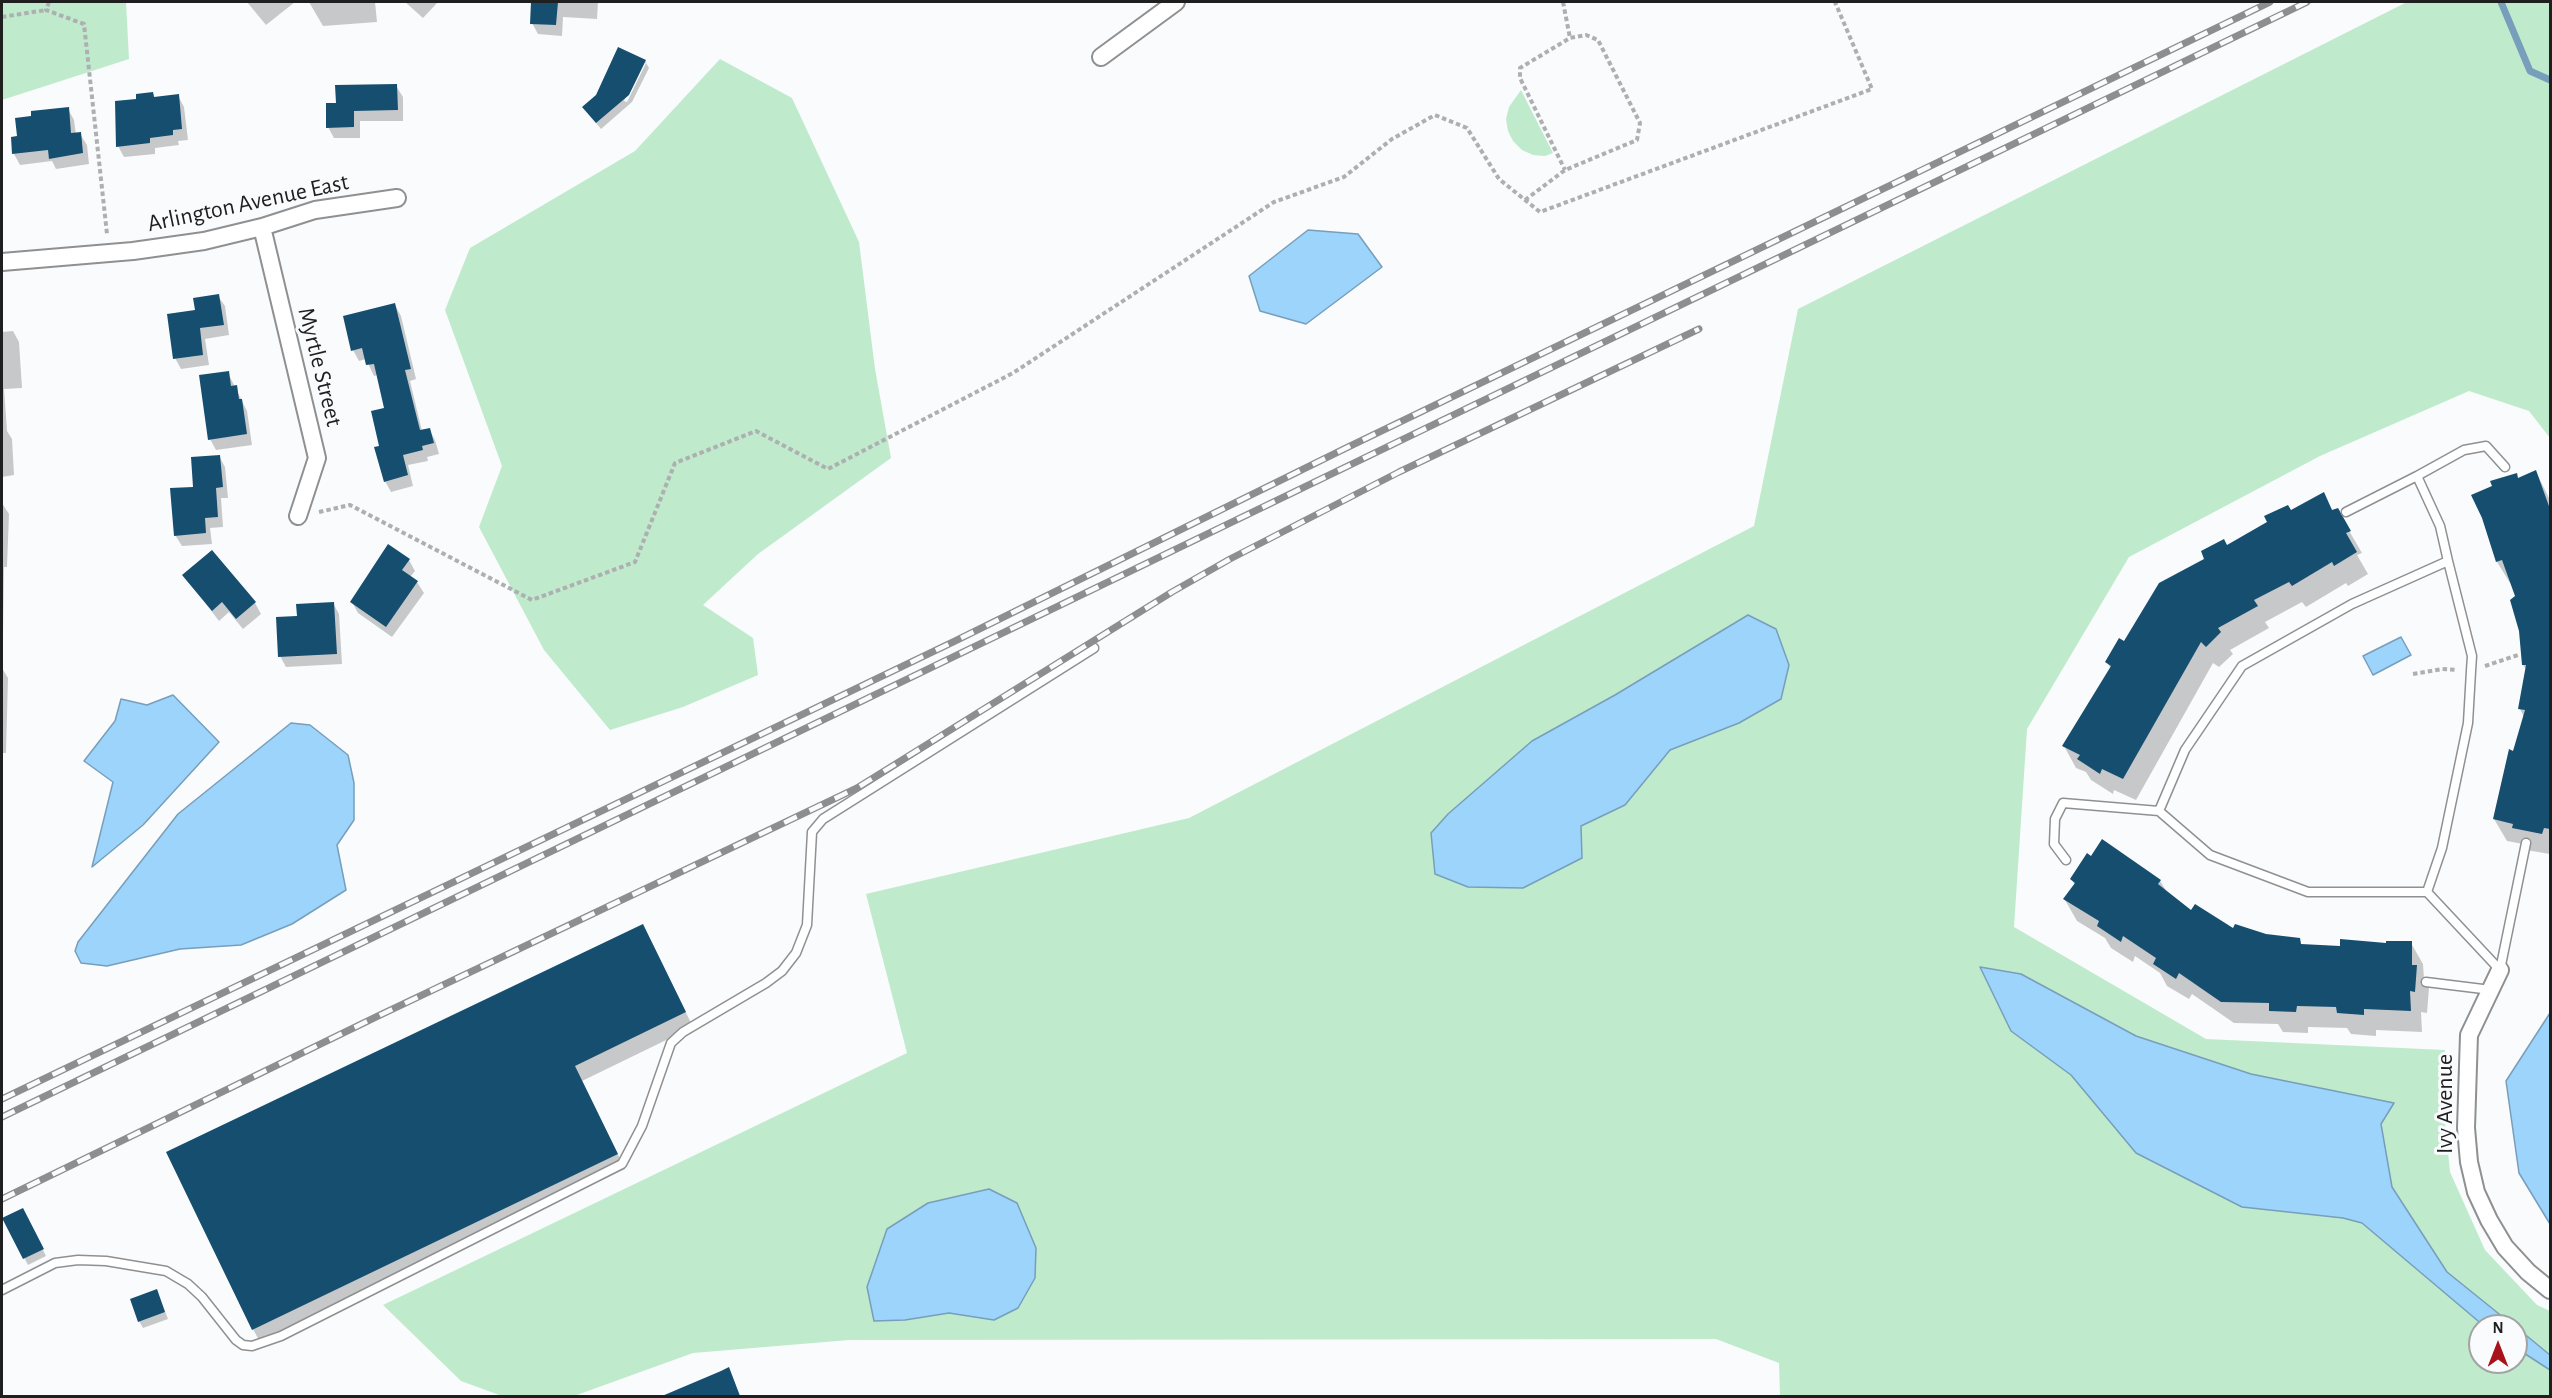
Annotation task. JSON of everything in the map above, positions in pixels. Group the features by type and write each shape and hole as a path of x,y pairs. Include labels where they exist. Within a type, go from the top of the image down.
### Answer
{"street":[{"path":"1101,57 1176,2"},
{"name":"Arlington Avenue East","path":"2,262 109,253 204,241 262,227 315,210 397,198"},
{"name":"Myrtle Street","path":"262,227 317,458 298,516"},
{"name":"Ivy Avenue","path":"2500,970 2469,1035 2466,1128 2469,1162 2480,1201 2505,1246 2528,1272 2550,1290"}],"lane":[{"path":"2346,512 2464,450 2486,446 2505,467"},
{"path":"2417,476 2440,526 2472,656 2468,723 2442,848 2427,892"},
{"path":"2159,811 2185,750 2242,666 2352,604 2448,561"},
{"path":"2,1290 55,1263 78,1260 106,1261 166,1271 188,1284 202,1297 236,1340 252,1347 281,1336 622,1164 642,1126 671,1043 683,1032 766,983 782,971 796,953 807,925 812,832 822,819 1094,648"},
{"path":"2066,860 2055,844 2055,819 2063,803 2159,811 2210,855 2308,892 2427,892 2500,970"},
{"path":"2500,970 2526,843"},
{"path":"2426,982 2491,990"}],"path":[{"path":"46,10 49,2"},
{"path":"1563,2 1570,38"},
{"path":"298,516 350,505 532,600 635,562 675,463 756,430 828,469 1013,373 1274,202 1344,177 1392,138 1435,115 1467,128 1499,179 1540,212 1872,88 1835,2"},
{"path":"2,17 46,10 84,24 109,253"},
{"path":"1525,200 1566,170 1637,140 1640,123 1598,40 1586,35 1570,38 1520,68 1520,78 1566,170"}],"green space":[{"path":"2,2 126,2 129,59 2,100"},
{"path":"2407,2 2550,2 2550,438 2529,411 2469,391 2320,456 2129,557 2027,729 2014,927 2206,1039 2445,1050 2443,1101 2450,1172 2485,1250 2537,1305 2550,1311 2550,1396 1780,1396 1779,1363 1716,1339 849,1340 693,1353 574,1396 502,1396 461,1381 383,1305 907,1053 866,894 1189,818 1754,526 1798,309"},
{"path":"720,59 792,98 859,242 875,369 891,458 758,554 703,605 753,638 758,675 683,707 610,730 544,650 479,527 502,466 445,310 470,248 635,151"},
{"path":"1521,90 1553,153 1545,156 1533,155 1522,150 1513,141 1506,119 1509,107"}],"water":[{"path":"1308,230 1358,234 1382,267 1306,324 1260,311 1249,276"},
{"path":"1748,615 1776,629 1789,665 1781,699 1739,723 1670,750 1625,805 1581,826 1582,858 1523,888 1468,887 1435,874 1431,833 1448,814 1532,741 1615,695"},
{"path":"2401,637 2411,655 2373,675 2363,656"},
{"path":"173,695 219,742 143,825 92,867 113,782 84,761 115,721 121,699 147,705"},
{"path":"291,723 310,725 348,755 354,783 354,820 337,845 346,890 292,924 241,945 180,949 107,966 81,963 75,951 78,942 178,814"},
{"path":"1980,967 2021,974 2136,1036 2251,1074 2394,1103 2381,1124 2392,1187 2447,1272 2499,1314 2470,1314 2362,1223 2343,1218 2242,1207 2136,1153 2071,1075 2011,1031"},
{"path":"2550,1013 2550,1224 2519,1173 2506,1081"},
{"path":"989,1189 1017,1203 1036,1248 1035,1278 1018,1308 994,1320 949,1313 905,1320 874,1321 867,1287 887,1229 928,1203"},
{"path":"2528,1337 2550,1355 2550,1370 2528,1356"}],"building":[{"path":"531,2 558,2 556,25 530,24"},
{"path":"618,47 646,60 629,95 596,123 582,107 596,95"},
{"path":"397,84 398,110 354,111 354,127 326,128 326,103 336,103 335,85"},
{"path":"153,92 154,97 179,94 182,129 173,130 173,135 150,138 150,143 116,147 115,101 136,99 136,94"},
{"path":"69,107 71,133 81,132 83,153 49,159 48,150 12,154 11,137 17,136 15,118 31,116 31,111"},
{"path":"219,294 224,325 200,328 203,355 173,359 167,314 195,310 193,298"},
{"path":"395,303 411,369 405,370 420,430 430,428 434,443 422,446 423,450 403,455 408,475 384,482 374,447 379,446 371,411 384,408 374,364 366,365 362,348 351,351 343,316"},
{"path":"229,371 231,386 237,385 239,399 242,399 247,434 208,440 199,375"},
{"path":"220,455 223,487 216,488 218,517 205,518 206,533 174,536 170,488 193,487 191,457"},
{"path":"2536,470 2550,509 2550,829 2544,828 2542,834 2512,828 2513,824 2493,819 2509,749 2513,751 2525,710 2518,709 2526,665 2522,665 2519,631 2510,600 2515,596 2502,560 2496,562 2482,518 2471,495 2492,486 2490,481 2517,473 2518,478"},
{"path":"2324,492 2332,510 2338,508 2351,531 2346,533 2357,552 2334,566 2332,562 2292,586 2289,582 2254,600 2258,606 2218,628 2221,632 2206,647 2201,642 2123,779 2102,769 2100,774 2077,759 2080,755 2062,746 2111,666 2105,662 2119,638 2124,641 2159,583 2204,559 2201,551 2224,539 2227,545 2267,522 2264,516 2288,505 2291,510"},
{"path":"388,544 410,559 402,570 418,581 386,627 350,602"},
{"path":"212,550 256,602 236,619 222,602 212,611 182,575"},
{"path":"334,602 337,654 278,657 276,617 297,616 296,604"},
{"path":"2102,839 2161,880 2158,884 2191,910 2195,904 2233,928 2235,924 2266,934 2300,938 2301,944 2340,946 2340,939 2386,943 2386,941 2412,941 2412,965 2417,965 2415,992 2410,991 2411,1011 2364,1009 2364,1015 2337,1013 2336,1007 2297,1006 2296,1012 2269,1011 2269,1003 2221,1002 2179,973 2176,979 2153,964 2156,958 2123,936 2121,942 2097,926 2099,921 2063,899 2075,883 2070,879 2087,853 2091,856"},
{"path":"643,924 686,1012 575,1066 618,1154 252,1330 166,1152"},
{"path":"23,1208 44,1249 23,1259 2,1218"},
{"path":"157,1289 165,1312 138,1322 130,1299"},
{"path":"729,1367 740,1396 662,1396 721,1371"}],"waterway":[{"path":"2501,2 2530,71 2550,80"}],"railway":[{"path":"2,1099 953,642 1344,449 2270,2"},
{"path":"2,1117 2307,2"},
{"path":"2,1199 378,1016 857,788 1172,592 1230,559 1399,472 1699,329"}]}
